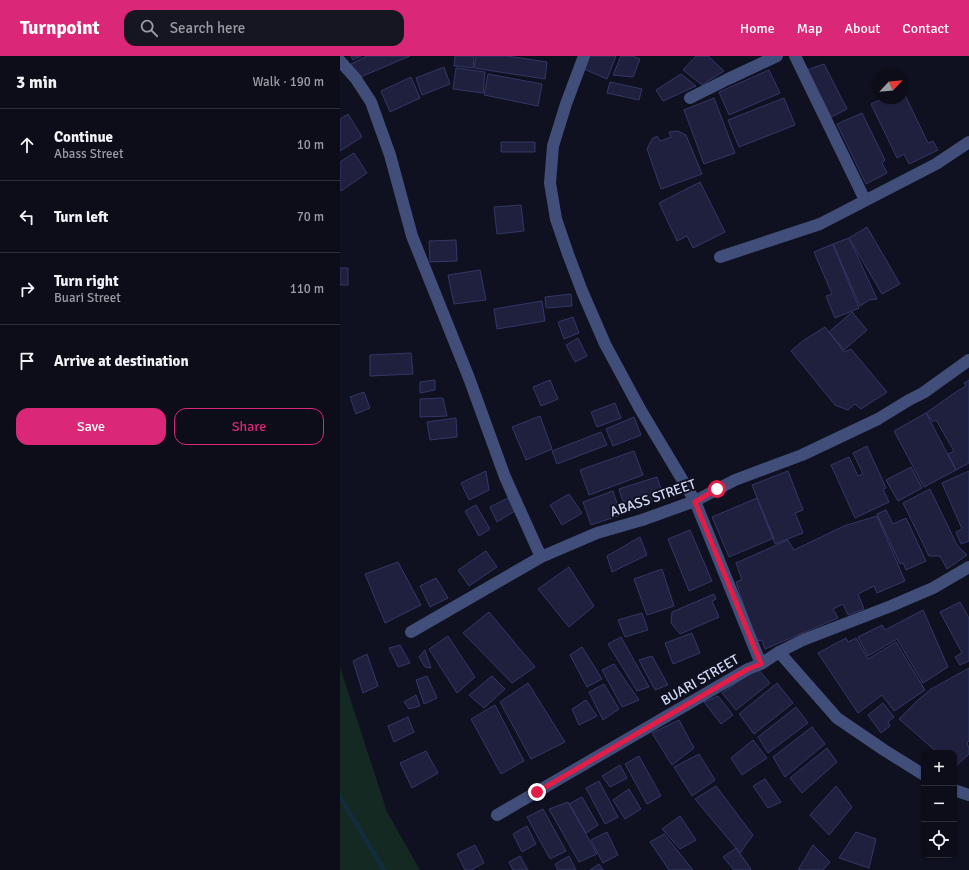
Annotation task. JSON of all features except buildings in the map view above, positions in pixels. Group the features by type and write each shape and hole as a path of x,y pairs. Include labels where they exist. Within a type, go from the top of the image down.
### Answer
{"street":[{"path":"584,56 566,104 553,146 550,182 556,219 579,284 605,344 640,409 695,502 761,664"},
{"path":"690,98 777,56"},
{"path":"795,56 865,200"},
{"path":"340,61 356,79 371,102 390,155 412,236 469,378 505,477 541,557"},
{"path":"720,257 820,224 936,164 969,142"},
{"name":"ABASS STREET","path":"411,632 541,557 597,533 695,502 735,480 802,455 878,420 909,400 923,393 969,360"},
{"name":"BUARI STREET","path":"497,815 741,673 761,664 779,652 803,640 933,588 969,567"},
{"path":"779,652 838,718 884,750 921,773"},
{"path":"957,791 969,795"}],"green space":[{"path":"340,667 387,812 420,870 340,870"}],"waterway":[{"path":"340,797 384,870"}],"route":[{"path":"537,792 748,669 761,664 695,502 717,489"}]}
